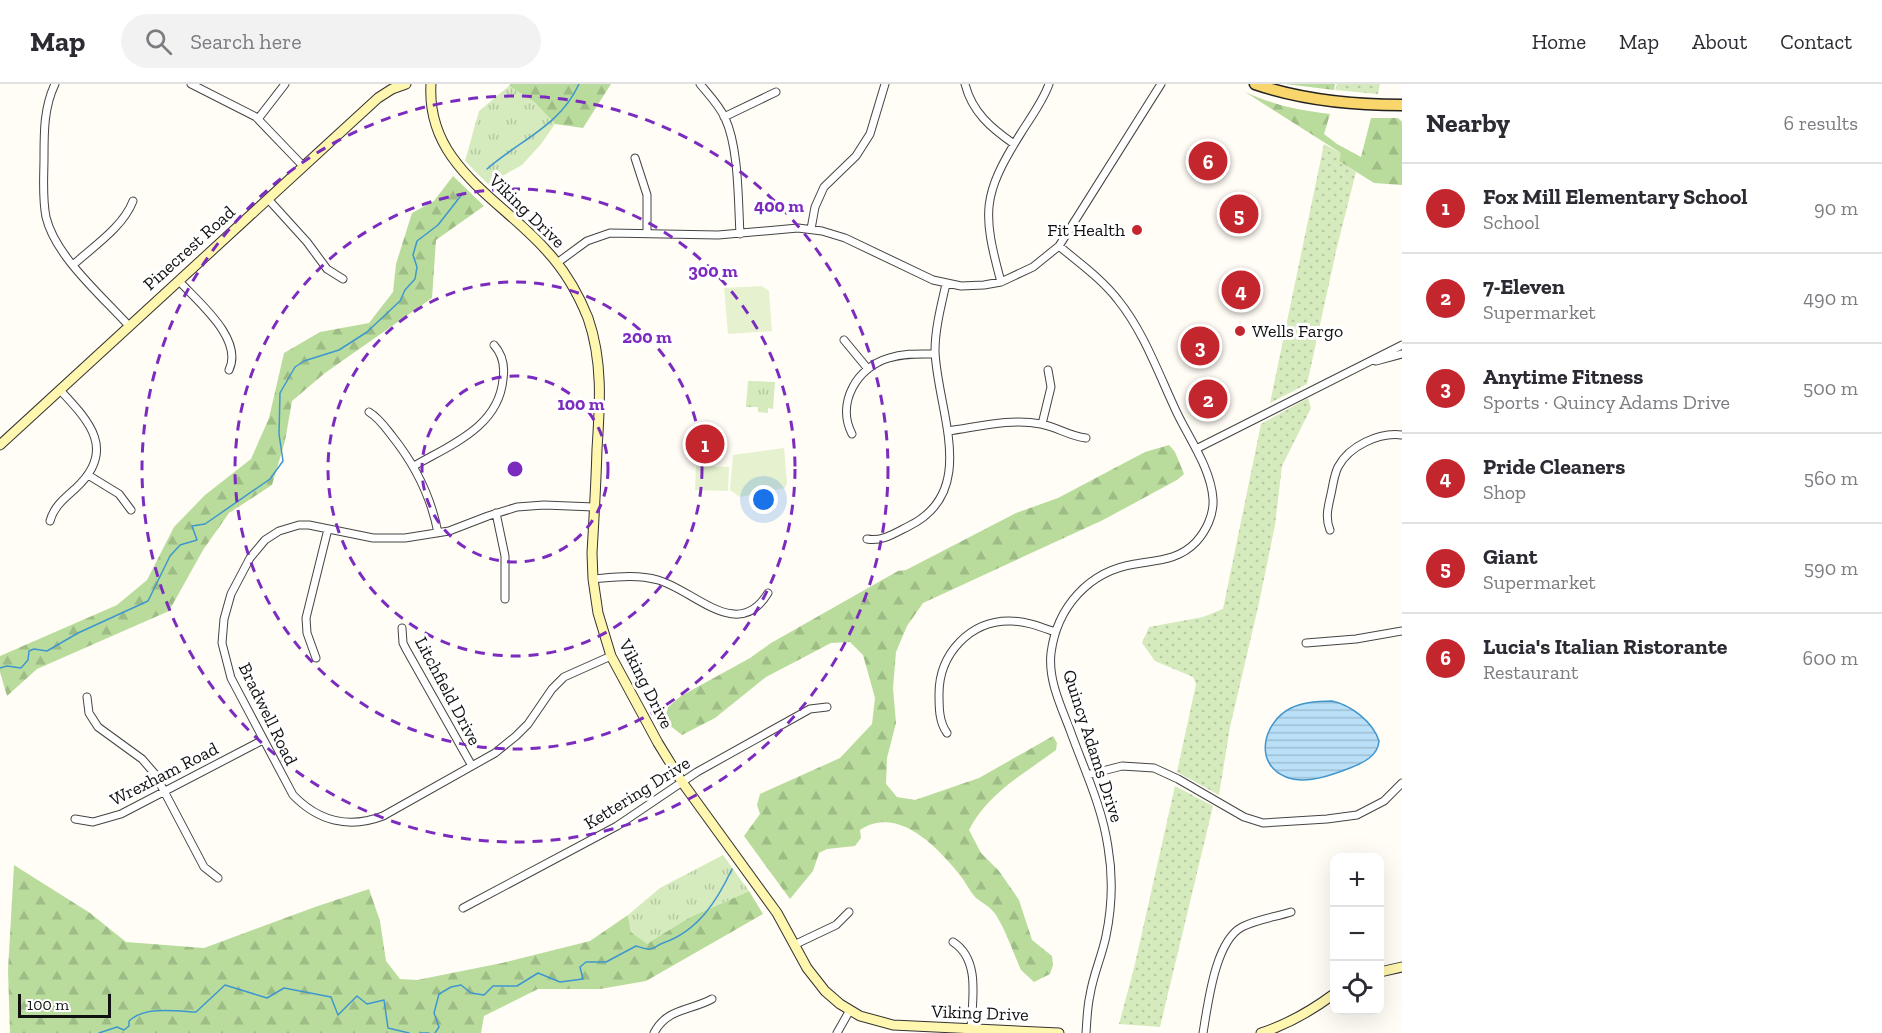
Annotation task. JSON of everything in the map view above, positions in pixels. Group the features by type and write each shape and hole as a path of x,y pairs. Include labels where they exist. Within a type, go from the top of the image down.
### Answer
{"main road":[{"path":"1255,84 1275,91 1314,99 1402,105"}],"street":[{"path":"55,84 46,111 44,126 44,200 47,219 53,237 63,253 129,326"},
{"path":"191,84 258,119 303,166"},
{"path":"258,119 285,84"},
{"name":"Pinecrest Road","path":"0,445 383,94 406,84"},
{"name":"Viking Drive","path":"431,84 431,103 435,125 453,160 557,263 578,296 588,318 598,361 600,399 593,579 598,613 611,656 640,712 682,782 777,913 796,944 807,968 833,998 850,1010 880,1023 920,1030 971,1029 1059,1033"},
{"path":"700,84 724,117 733,150 740,234"},
{"path":"811,229 815,207 824,187 856,156 870,134 885,84"},
{"path":"965,84 971,102 984,120 1014,144"},
{"path":"1001,282 989,234 989,200 996,175 1049,84"},
{"path":"557,263 577,247 598,236 620,232 740,234 780,229 811,229 845,238 924,277 946,284 974,286 1001,282 1033,267 1059,246 1161,84"},
{"path":"724,117 776,92"},
{"path":"635,158 647,195 647,232"},
{"path":"268,199 307,242 327,269 343,279"},
{"path":"73,265 119,223 133,201"},
{"name":"Quincy Adams Drive","path":"1059,246 1110,290 1128,313 1196,448 1209,478 1213,501 1207,527 1190,548 1173,557 1122,567 1093,581 1068,605 1055,632 1051,656 1053,681 1105,828 1111,877 1108,921 1090,995 1086,1033"},
{"path":"178,280 227,337 233,352 229,370"},
{"path":"867,539 883,539 922,518 937,502 950,473 951,453 935,354 936,332 946,284"},
{"path":"844,340 868,369"},
{"path":"414,466 465,436 490,416 500,395 504,373 501,355 494,345"},
{"path":"1196,448 1402,345"},
{"path":"852,434 846,418 848,397 856,381 868,369 891,357 935,354"},
{"path":"1365,364 1402,354"},
{"path":"1042,424 1051,387 1048,370"},
{"path":"50,521 55,508 88,475 96,450 94,433 86,418 60,390"},
{"path":"369,412 381,421 414,466 430,501 438,534"},
{"path":"948,431 1015,421 1042,424 1069,435 1086,438"},
{"path":"1330,530 1326,517 1327,510 1336,473 1343,460 1352,451 1374,439 1392,434 1402,435"},
{"path":"88,475 119,494 130,510"},
{"name":"Bradwell Road","path":"594,507 544,505 517,507 438,534 389,539 299,525 272,535 258,547 250,558 227,605 222,631 226,666 286,784 301,804 323,818 342,822 364,822 383,816 495,753 516,736 564,676 611,656"},
{"path":"496,513 505,556 505,599"},
{"path":"316,658 307,633 306,618 328,529"},
{"path":"593,579 631,576 655,579 676,587 712,609 733,614 741,614 753,609 768,593"},
{"path":"947,733 940,719 940,677 947,658 961,640 978,628 1000,621 1023,622 1055,632"},
{"name":"Litchfield Drive","path":"402,628 406,649 472,766"},
{"path":"1306,643 1356,639 1402,631"},
{"path":"87,697 89,713 98,727 142,759 155,774 204,867 218,878"},
{"name":"Kettering Drive","path":"463,908 617,826 682,782 810,709 827,707"},
{"name":"Wrexham Road","path":"75,819 93,822 108,819 165,792 263,740"},
{"path":"1087,774 1122,766 1154,768 1178,779 1244,817 1263,823 1327,819 1357,814 1384,801 1402,783"},
{"path":"796,944 836,925 849,912"},
{"path":"1203,1033 1221,952 1229,937 1250,924 1291,912"},
{"path":"953,942 963,950 970,966 973,984 971,1029"},
{"path":"1384,971 1402,967"},
{"path":"1261,1033 1303,1016 1330,997"},
{"path":"654,1033 662,1021 672,1013 712,999"},
{"path":"837,1033 850,1010"}],"green space":[{"path":"510,84 611,84 583,128 555,124 534,102 509,86"},
{"path":"1285,84 1335,84 1334,90"},
{"path":"1337,84 1380,84 1378,94 1335,90"},
{"path":"509,86 534,102 555,124 522,165 488,184 465,161 479,111"},
{"path":"1245,92 1286,106 1330,114 1324,134 1361,157 1371,118 1398,118 1402,122 1402,185 1374,183 1339,161 1341,153"},
{"path":"1324,144 1341,153 1339,161 1356,172 1307,384 1270,403"},
{"path":"453,176 484,206 436,240 432,298 325,373 292,401 285,441 272,485 229,513 203,550 169,611 37,669 7,696 0,672 0,656 117,605 147,580 174,527 205,495 251,459 269,418 284,353 320,332 369,323 393,292 396,264 412,213 434,201"},
{"path":"762,286 769,291 772,331 728,334 724,288"},
{"path":"748,381 775,382 773,409 768,408 768,413 758,412 758,407 746,407"},
{"path":"1308,398 1311,408 1282,466 1275,525 1230,727 1219,795 1177,772 1196,684 1193,677 1155,661 1142,643 1149,627 1203,617 1223,609 1261,424"},
{"path":"1169,445 1175,452 1184,474 1177,480 1103,520 923,603 907,626 896,652 893,688 896,723 887,758 886,784 897,797 915,800 979,778 1053,736 1057,743 1056,750 996,795 969,830 981,853 999,871 1019,900 1032,940 1052,956 1053,965 1050,974 1034,982 1021,970 994,912 975,897 940,852 916,832 902,826 888,823 874,824 860,830 861,838 855,846 827,849 819,853 813,871 790,899 744,836 760,814 757,805 760,794 840,758 872,724 875,698 863,655 850,642 831,643 766,677 715,718 682,735 668,724 666,715 668,707 681,696 898,571 906,570 1016,513 1058,498 1145,452"},
{"path":"784,448 787,483 785,488 740,497 730,490 733,455"},
{"path":"696,466 729,467 728,491 695,490"},
{"path":"1175,786 1213,806 1160,1027 1119,1024 1134,968"},
{"path":"723,855 749,891 690,917 647,944 631,932 628,915 660,888"},
{"path":"14,865 90,913 126,942 204,948 369,889 380,921 386,961 400,979 417,980 502,963 590,941 628,915 631,932 647,943 690,917 749,891 763,914 646,981 600,989 538,989 484,1016 481,1033 10,1033 8,970"}],"water":[{"path":"1332,701 1354,710 1372,727 1379,741 1373,755 1355,766 1310,780 1286,777 1276,771 1269,763 1266,743 1268,733 1281,714 1296,706 1311,702"}],"waterway":[{"path":"487,169 550,122 571,99 579,84"},
{"path":"0,668 7,666 21,668 28,660 29,651 34,649 47,651 78,633 148,601 170,556 180,545 197,540 192,526 205,524 270,479 283,461 279,434 280,393 295,367 304,361 339,350 367,332 400,301 405,290 415,279 417,267 413,255 417,241 438,225 463,193"},
{"path":"435,1033 439,1027 434,1013 439,994 451,987 461,985 471,993 484,995 493,986 517,986 538,973 560,982 583,979 580,967 586,962 606,962 636,946 652,949 675,938 705,914 732,869"},
{"path":"99,1033 117,1027 124,1030 129,1026 129,1021 136,1016 152,1011 196,1012 225,985 267,998 284,988 331,997 338,1015 357,996 367,1004 384,1000 388,1028 409,1033"},
{"path":"420,1033 429,1033"}],"place":[{"name":"Lucia's Italian Ristorante","path":"1208,161"},
{"name":"Giant","path":"1239,214"},
{"name":"Fit Health","path":"1137,230"},
{"name":"Pride Cleaners","path":"1241,290"},
{"name":"Wells Fargo","path":"1240,331"},
{"name":"Anytime Fitness","path":"1200,346"},
{"name":"7-Eleven","path":"1208,399"},
{"name":"Fox Mill Elementary School","path":"705,444"}]}
